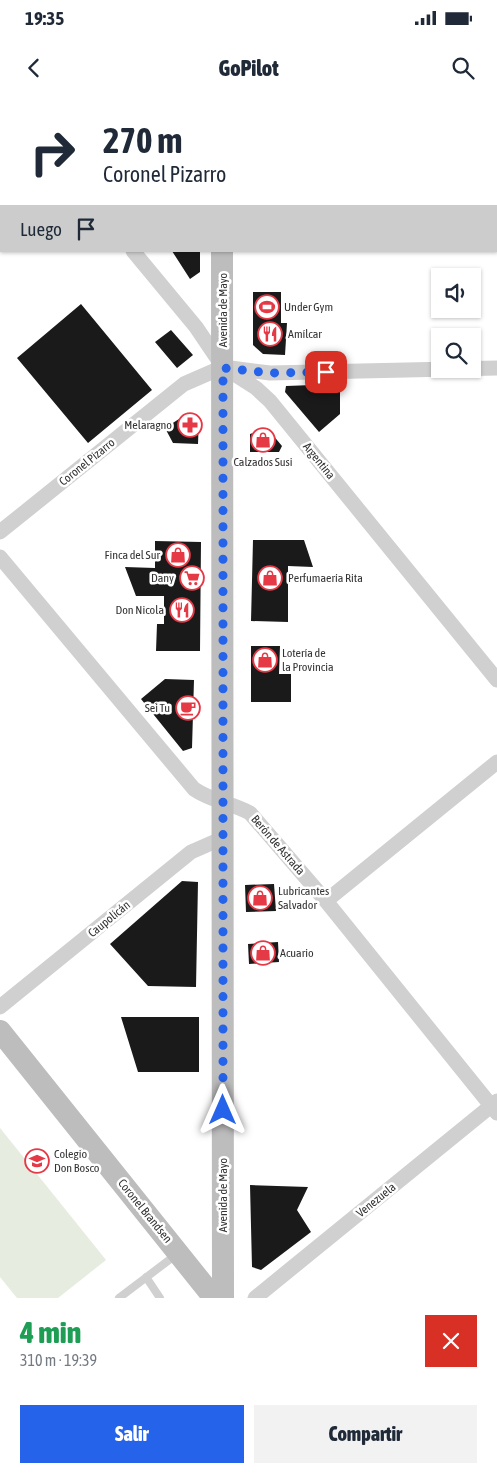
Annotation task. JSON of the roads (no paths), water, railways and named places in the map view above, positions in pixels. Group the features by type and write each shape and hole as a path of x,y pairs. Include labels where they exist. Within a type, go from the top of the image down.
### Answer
{"main road":[{"name":"Avenida de Mayo","path":"222,252 223,1298"},
{"name":"Coronel Brandsen","path":"0,1031 214,1298"}],"street":[{"name":"Argentina","path":"134,252 196,327 223,368 256,388 270,401 497,680"},
{"name":"Coronel Pizarro","path":"0,532 184,384 223,368 270,373 497,368"},
{"name":"Berón de Astrada","path":"0,557 194,789 202,794 238,806 250,813 326,901 495,1107"},
{"path":"326,901 497,762"},
{"name":"Caupolicán","path":"0,1007 191,852 222,838"},
{"name":"Venezuela","path":"255,1298 495,1107"}],"lane":[{"path":"119,1298 179,1253"},
{"path":"146,1277 160,1298"}],"place":[{"name":"Under Gym","path":"267,307"},
{"name":"Amílcar","path":"270,334"},
{"name":"Melaragno","path":"190,425"},
{"name":"Calzados Susi","path":"263,440"},
{"name":"Finca del Sur","path":"178,555"},
{"name":"Dany","path":"192,578"},
{"name":"Perfumaería Rita","path":"270,578"},
{"name":"Don Nicola","path":"182,610"},
{"name":"Lotería de la Provincia","path":"265,660"},
{"name":"Sei Tu","path":"188,708"},
{"name":"Lubricantes Salvador","path":"260,898"},
{"name":"Acuario","path":"263,953"},
{"name":"Colegio Don Bosco","path":"37,1161"}]}
